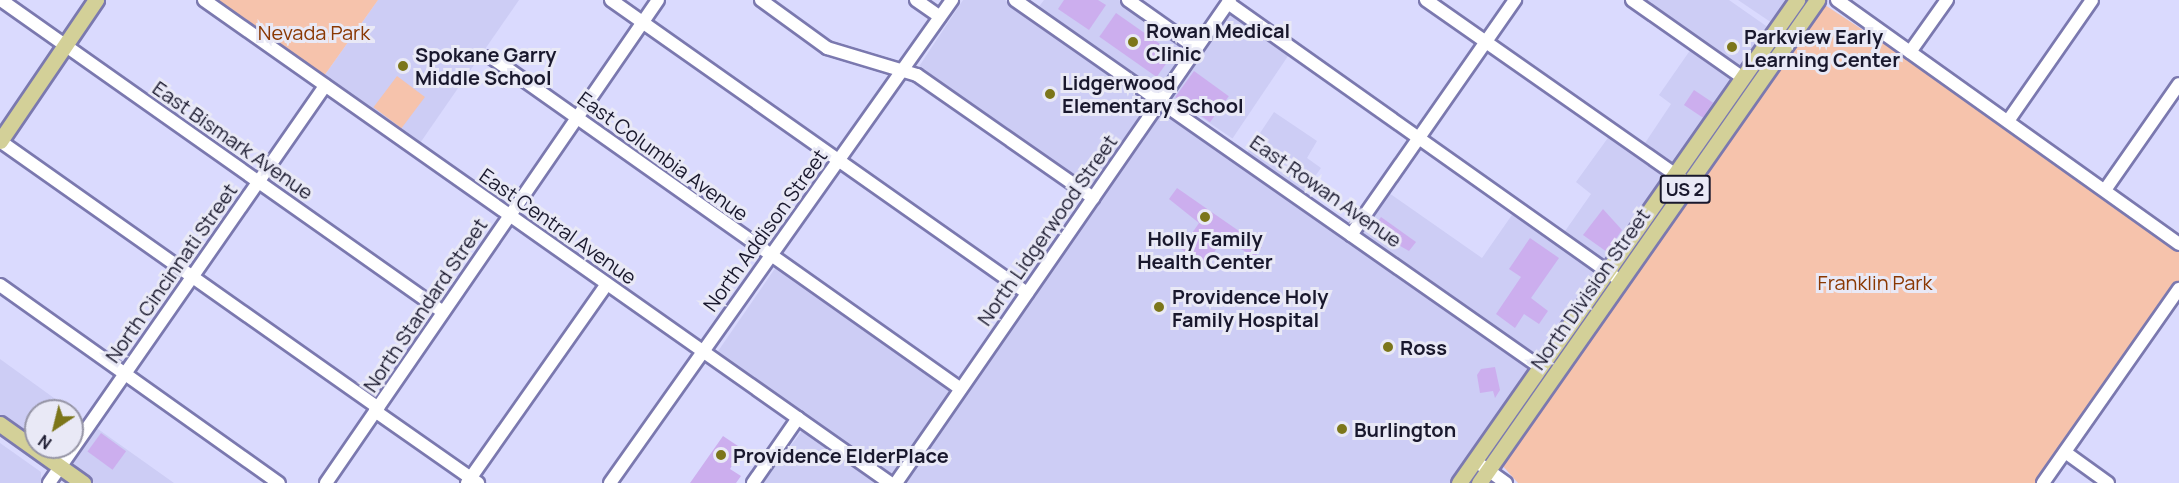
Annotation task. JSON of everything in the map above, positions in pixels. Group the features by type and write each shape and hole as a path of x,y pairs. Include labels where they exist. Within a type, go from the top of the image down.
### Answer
{"main road":[{"path":"0,141 96,0"},
{"name":"North Division Street","path":"1459,483 1797,0"},
{"name":"North Division Street","path":"1479,483 1817,0"},
{"name":"East Rowan Avenue","path":"1540,367 1554,377"},
{"path":"0,424 57,477"},
{"path":"0,436 57,477 83,483"}],"street":[{"name":"East Bismark Avenue","path":"1,0 443,312"},
{"name":"East Central Avenue","path":"204,0 890,483"},
{"path":"611,0 1027,293"},
{"name":"North Standard Street","path":"326,483 658,0"},
{"path":"761,0 828,48 917,75 1093,198"},
{"path":"916,0 940,17"},
{"name":"North Addison Street","path":"610,483 952,0"},
{"name":"East Rowan Avenue","path":"1015,0 1540,367"},
{"path":"1128,0 1196,48"},
{"path":"1426,0 1689,184"},
{"path":"1351,235 1515,0"},
{"path":"1632,0 1743,78"},
{"path":"1837,0 2179,244"},
{"path":"1910,52 1947,0"},
{"path":"2008,121 2092,0"},
{"path":"1229,2 1620,281"},
{"name":"North Lidgerwood Street","path":"896,483 1229,2"},
{"name":"East Columbia Avenue","path":"490,57 961,389"},
{"path":"2105,190 2179,84"},
{"name":"North Cincinnati Street","path":"57,477 124,373 325,86"},
{"path":"0,141 472,481 608,284"},
{"path":"0,285 279,483"},
{"path":"2043,483 2179,289"},
{"path":"753,483 798,418"},
{"path":"2065,452 2108,483"},
{"path":"1475,460 1506,483"}],"shaded area":[{"name":"Spokane Garry Middle School","path":"378,0 519,0 418,146 324,76"},
{"name":"Lidgerwood Elementary School","path":"963,0 1005,0 1150,102 1094,187 1089,188 918,68"},
{"path":"1044,0 1119,0 1185,47 1187,54 1157,91 1038,8"},
{"name":"Parkview Early Learning Center","path":"1641,0 1729,0 1769,28 1744,66 1737,67"},
{"path":"1738,0 1790,0 1772,23"},
{"path":"1229,13 1290,54 1232,138 1172,98"},
{"path":"1691,49 1732,81 1677,161 1669,164 1643,146 1671,104 1659,95"},
{"name":"Providence Holy Family Hospital","path":"1163,112 1526,365 1528,373 1452,483 900,483 716,354 776,267 963,397"},
{"path":"1274,112 1317,141 1307,158 1321,168 1303,193 1246,154"},
{"path":"1610,135 1664,177 1604,261 1563,234 1591,194 1576,182"},
{"path":"1389,193 1482,258 1514,212 1597,274 1543,352 1532,354 1364,236 1363,229"},
{"path":"0,359 55,399 24,399 24,432 0,415"},
{"path":"98,429 174,483 94,483 73,463 76,459 84,459 84,447"},
{"path":"802,431 805,432 879,483 762,483"},
{"path":"0,443 41,472 41,483 0,483"}],"green space":[{"name":"Nevada Park","path":"212,0 378,0 324,76"},
{"name":"Franklin Park","path":"1825,5 1948,86 2179,252 2179,282 2038,483 1518,483 1501,464"},
{"path":"397,76 425,97 401,128 374,107"}],"building":[{"path":"1064,0 1098,0 1106,5 1089,30 1058,9"},
{"name":"Rowan Medical Clinic","path":"1116,13 1173,53 1157,77 1099,37"},
{"path":"1194,71 1229,96 1210,122 1175,97"},
{"path":"1694,90 1713,103 1703,118 1684,105"},
{"name":"Holly Family Health Center","path":"1177,188 1262,247 1255,257 1223,239 1205,266 1181,249 1199,223 1169,199"},
{"path":"1603,209 1622,230 1607,252 1583,235"},
{"path":"1381,217 1416,242 1409,251 1372,230"},
{"path":"1530,238 1559,258 1531,298 1548,311 1539,324 1524,314 1515,328 1496,314 1521,277 1509,269"},
{"path":"1495,367 1500,390 1495,398 1493,391 1480,393 1477,375 1481,369"},
{"path":"101,433 126,451 113,470 87,452"},
{"name":"Providence ElderPlace","path":"723,436 741,448 730,469 741,476 736,483 690,483"}],"place":[{"name":"Rowan Medical Clinic","path":"1133,42"},
{"name":"Parkview Early Learning Center","path":"1732,47"},
{"name":"Spokane Garry Middle School","path":"403,66"},
{"name":"Lidgerwood Elementary School","path":"1050,94"},
{"name":"Holly Family Health Center","path":"1205,217"},
{"name":"Providence Holy Family Hospital","path":"1159,307"},
{"name":"Ross","path":"1388,347"},
{"name":"Burlington","path":"1342,429"},
{"name":"Providence ElderPlace","path":"721,455"}]}
